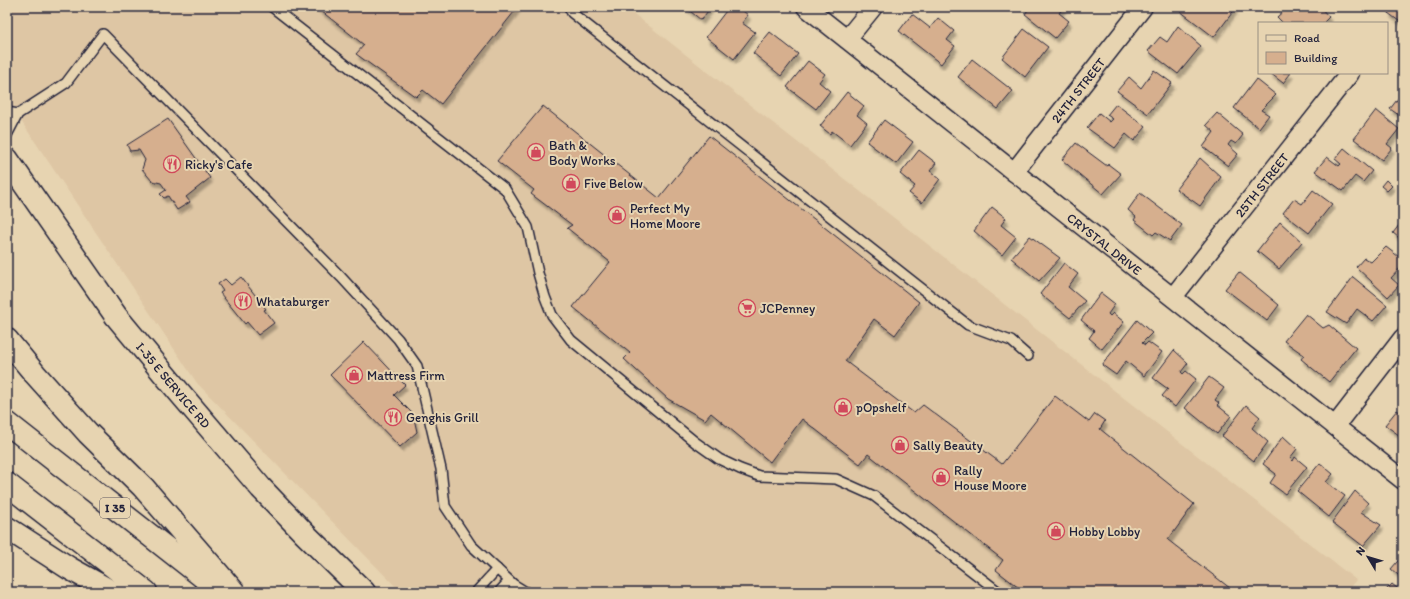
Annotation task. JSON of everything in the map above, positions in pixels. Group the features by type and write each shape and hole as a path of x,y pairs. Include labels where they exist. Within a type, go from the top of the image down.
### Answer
{"main road":[{"name":"I-35 E SERVICE RD","path":"7,159 116,316 261,488 364,592"},
{"path":"7,340 35,374 88,433 143,487 234,592"},
{"name":"I 35","path":"7,423 223,592"},
{"path":"7,484 146,592"},
{"path":"7,528 69,568 112,592"}],"street":[{"name":"CRYSTAL DRIVE","path":"806,7 1403,480"},
{"path":"847,39 873,7"},
{"name":"24TH STREET","path":"1014,172 1142,7"},
{"name":"25TH STREET","path":"1173,297 1349,74"},
{"path":"1335,426 1403,338"}],"lane":[{"path":"272,7 505,189 528,227 538,273 551,310 570,340 695,442 719,459 759,476 836,479 865,491 874,496 999,592"},
{"path":"569,7 572,13 968,325 1011,341 1028,356"},
{"path":"7,135 18,114 66,83 102,34 337,273 398,339 417,366 441,469 445,506 471,545 509,581 526,592"},
{"path":"7,112 18,114"},
{"path":"476,592 497,569"},
{"path":"499,592 509,581"}],"shaded area":[{"path":"7,7 625,7 1356,580 1346,592 401,592 197,383 7,100"}],"building":[{"path":"316,7 518,7 441,104 423,90 416,97 356,54 364,45"},
{"path":"685,7 711,7 701,20"},
{"path":"729,7 738,7 748,15 742,23 755,32 734,59 706,37"},
{"path":"1030,7 1064,7 1059,13 1069,21 1055,38 1025,14"},
{"path":"1183,7 1233,7 1235,9 1214,37 1180,11"},
{"path":"1288,7 1320,7 1329,17 1324,22 1282,22 1277,17"},
{"path":"1393,7 1403,7 1403,24 1388,13"},
{"path":"912,14 930,28 938,18 954,31 947,40 955,46 941,64 899,31"},
{"path":"1178,26 1201,46 1178,74 1148,51 1160,37 1167,42"},
{"path":"1024,29 1048,47 1025,77 1002,58"},
{"path":"770,32 798,54 781,76 753,53"},
{"path":"972,59 1013,91 998,109 958,77"},
{"path":"808,61 825,74 819,82 830,91 816,109 787,87"},
{"path":"1154,70 1172,83 1148,114 1117,91 1129,77 1141,88"},
{"path":"1271,74 1290,74 1283,83"},
{"path":"1256,79 1276,95 1261,110 1269,115 1259,128 1234,108"},
{"path":"847,92 864,106 857,115 867,123 850,145 832,131 830,134 820,126"},
{"path":"1403,92 1403,118 1390,109"},
{"path":"1116,104 1146,127 1134,141 1126,134 1115,148 1087,128 1099,113 1110,122 1113,119 1107,115"},
{"path":"543,106 659,198 709,136 919,302 895,335 874,319 845,361 914,413 923,405 1002,464 1055,396 1089,422 1095,414 1105,421 1100,429 1194,504 1168,540 1235,592 1024,592 996,570 1003,560 868,454 860,464 802,419 770,462 711,413 705,420 668,399 624,359 630,353 573,307 610,262 567,228 572,225 531,194 534,190 497,161"},
{"path":"1376,110 1399,129 1387,144 1392,148 1382,160 1354,139"},
{"path":"1217,113 1243,135 1236,144 1231,141 1228,145 1238,154 1228,166 1203,147 1214,132 1206,125"},
{"name":"Ricky's Cafe","path":"168,119 210,178 186,197 190,202 177,210 168,196 164,198 160,194 166,190 161,183 152,181 142,169 145,160 139,150 130,151 127,145"},
{"path":"884,120 913,142 896,164 867,142"},
{"path":"1076,143 1107,166 1108,164 1121,174 1103,194 1062,160"},
{"path":"1344,148 1372,171 1363,182 1355,176 1343,191 1315,171 1327,157 1339,166 1341,164 1335,159"},
{"path":"919,150 936,163 930,171 940,179 922,203 909,193 915,186 900,174"},
{"path":"1200,158 1221,177 1200,206 1176,189"},
{"path":"1386,180 1392,186 1387,191 1381,186"},
{"path":"1313,190 1332,204 1309,233 1283,213 1294,199 1302,204"},
{"path":"1140,193 1182,225 1170,241 1156,232 1153,235 1134,220 1136,217 1128,210"},
{"path":"992,207 1006,218 1001,225 1016,237 1002,255 974,231"},
{"path":"1403,220 1403,241 1393,233"},
{"path":"1280,222 1302,242 1279,269 1257,251"},
{"path":"1030,236 1060,258 1039,281 1011,258"},
{"path":"1386,247 1403,260 1403,265 1391,278 1399,285 1388,297 1356,267 1364,258 1371,262"},
{"path":"1064,263 1078,274 1068,287 1085,301 1070,318 1040,294"},
{"path":"1239,272 1279,305 1267,321 1225,289"},
{"name":"Whataburger","path":"241,277 266,309 264,310 274,323 258,335 247,322 245,324 220,293 223,291 218,284 225,279 231,285"},
{"path":"1353,277 1387,305 1373,321 1357,309 1346,324 1327,312"},
{"path":"1101,293 1115,304 1108,314 1110,316 1113,313 1124,322 1102,349 1089,338 1094,331 1081,320"},
{"path":"1306,314 1323,328 1329,325 1356,348 1329,382 1301,359 1304,355 1284,341"},
{"path":"1137,320 1152,333 1142,343 1145,345 1148,342 1162,352 1144,376 1126,361 1116,375 1102,365"},
{"path":"364,342 405,385 394,395 413,414 417,432 400,447 330,375"},
{"path":"1174,350 1188,363 1181,372 1183,374 1186,371 1196,379 1175,407 1162,396 1168,389 1153,378"},
{"path":"1209,377 1224,388 1215,400 1219,403 1217,405 1231,416 1217,434 1185,408"},
{"path":"1246,405 1260,417 1252,428 1268,442 1254,461 1222,436"},
{"path":"1397,410 1401,413 1403,411 1403,438 1385,425"},
{"path":"1283,436 1297,449 1290,458 1293,461 1295,457 1307,467 1285,494 1270,483 1276,474 1263,464"},
{"path":"1320,463 1333,474 1326,482 1345,496 1329,517 1297,491"},
{"path":"1355,491 1368,503 1361,512 1381,525 1363,546 1332,522"},
{"path":"1403,555 1403,579 1391,569"},
{"path":"1392,584 1402,592 1384,592"}],"place":[{"name":"Bath & Body Works","path":"536,152"},
{"name":"Ricky's Cafe","path":"172,164"},
{"name":"Five Below","path":"571,183"},
{"name":"Perfect My Home Moore","path":"617,215"},
{"name":"Whataburger","path":"243,301"},
{"name":"JCPenney","path":"747,308"},
{"name":"Mattress Firm","path":"354,375"},
{"name":"pOpshelf","path":"843,407"},
{"name":"Genghis Grill","path":"393,417"},
{"name":"Sally Beauty","path":"900,445"},
{"name":"Rally House Moore","path":"941,477"},
{"name":"Hobby Lobby","path":"1056,531"}]}
